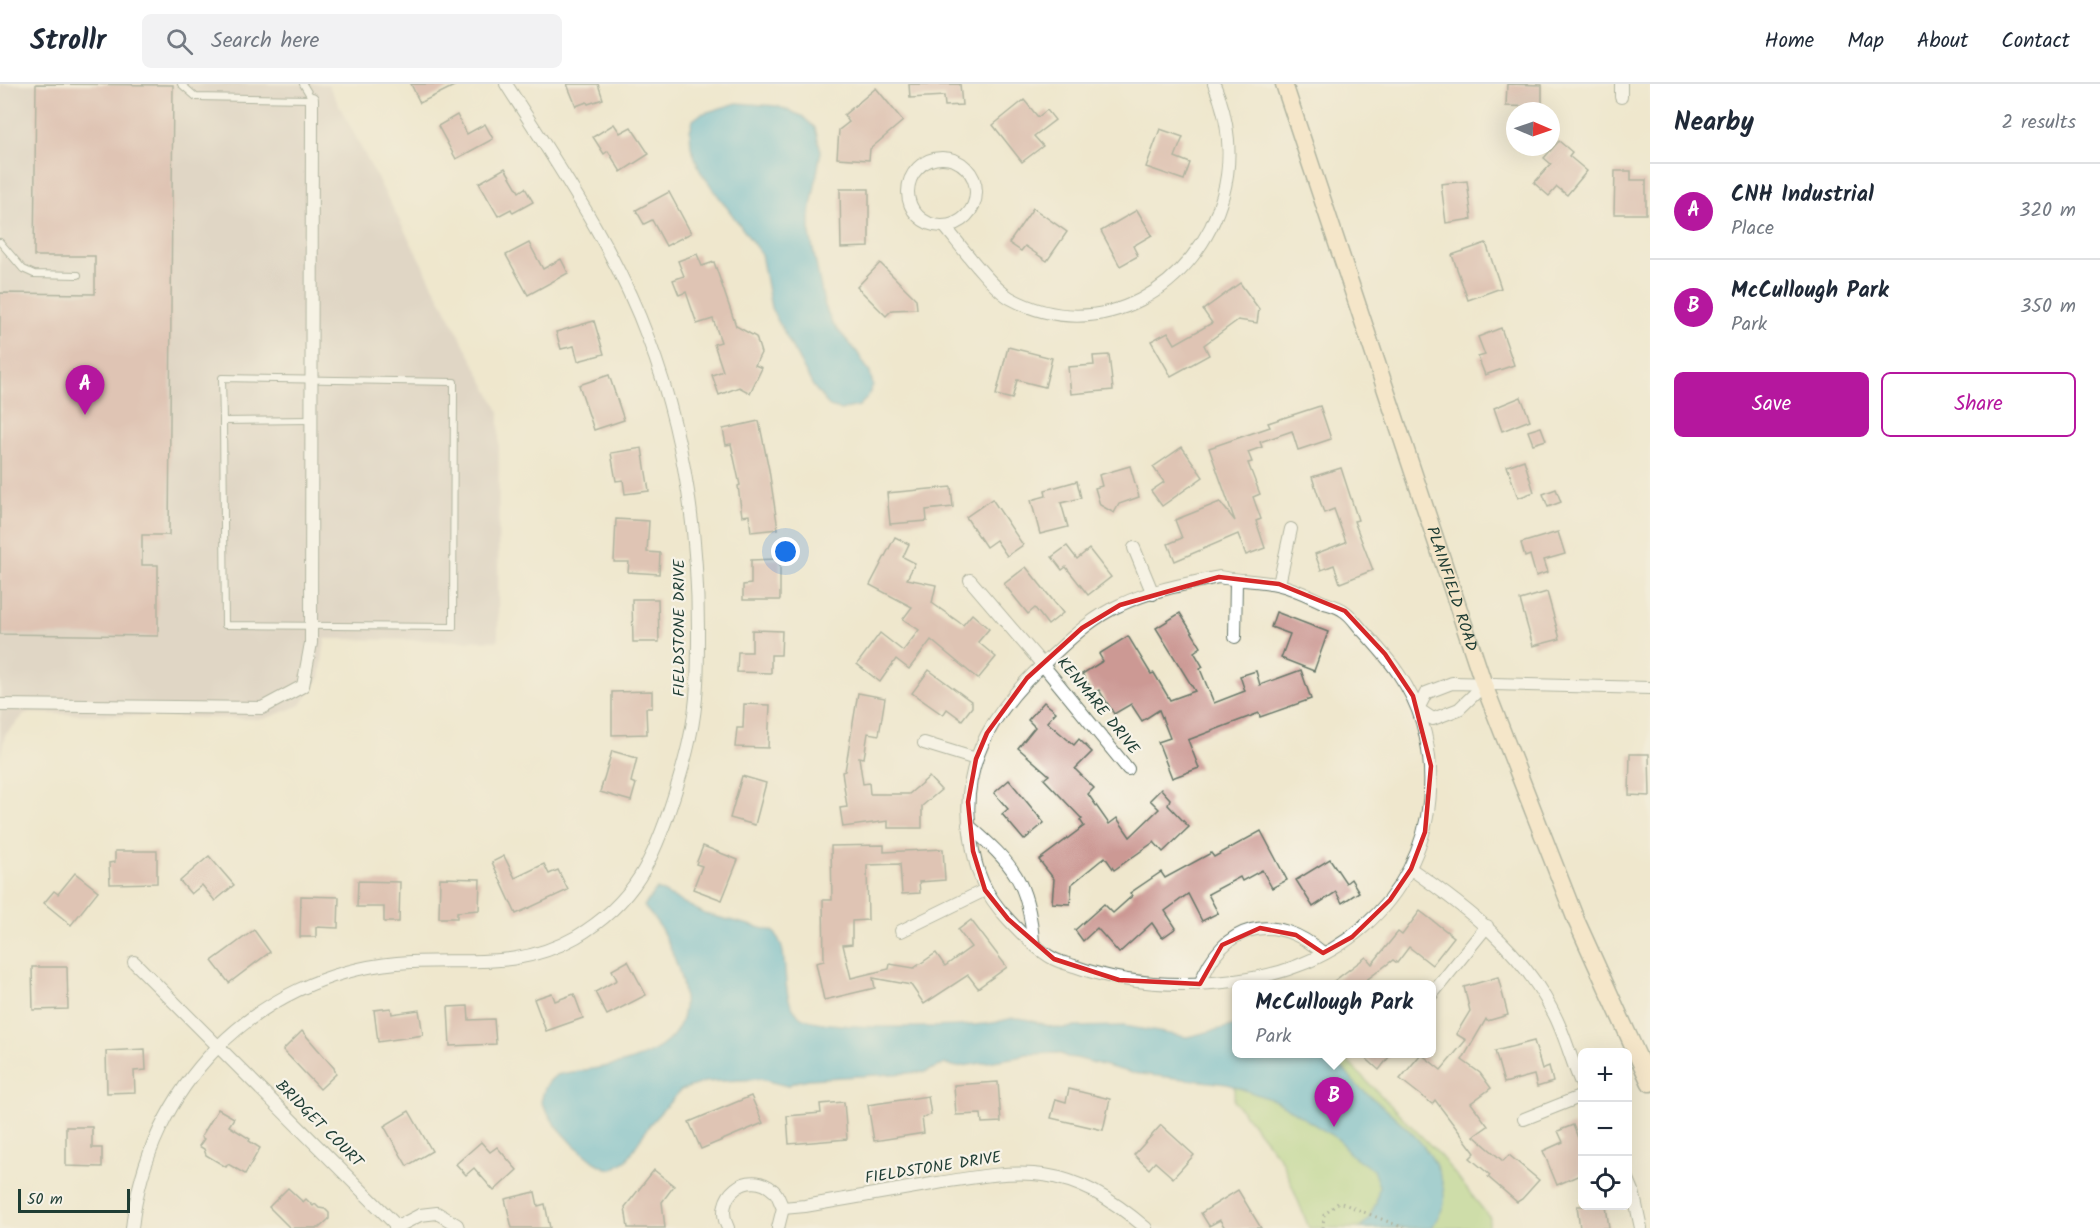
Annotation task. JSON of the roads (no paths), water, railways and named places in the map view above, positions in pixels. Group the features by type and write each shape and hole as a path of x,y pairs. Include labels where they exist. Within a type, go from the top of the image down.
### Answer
{"main road":[{"name":"PLAINFIELD ROAD","path":"1284,84 1484,685 1576,920 1650,1083"}],"street":[{"name":"FIELDSTONE DRIVE","path":"132,1228 143,1170 162,1124 189,1080 218,1045 252,1018 300,989 346,972 398,963 485,962 515,959 537,954 578,936 611,913 644,871 661,837 683,766 694,717 698,670 698,586 693,524 684,466 672,412 648,337 616,264 582,204 506,84"},
{"path":"946,228 966,219 976,200 974,178 959,162 938,157 918,166 908,185 910,207 924,223 946,228 1000,291 1033,309 1057,315 1076,316 1120,310 1146,297 1174,279 1198,249 1216,218 1227,173 1228,136 1223,109 1214,84"},
{"path":"1620,97 1621,84"},
{"path":"2,709 262,708 303,686 311,643 312,99"},
{"path":"1279,584 1291,529"},
{"path":"1134,548 1153,594"},
{"name":"KENMARE DRIVE","path":"1232,982 1200,984 1119,980 1054,959 1008,919 985,890 968,825 970,780 976,759 987,733 1003,707 1027,678 1082,627 1120,605 1170,587 1219,577 1236,581 1279,584 1345,611 1385,654 1413,696 1428,745 1431,766 1430,799 1425,832 1411,869 1390,900 1372,921 1352,937 1297,966 1242,980"},
{"name":"KENMARE DRIVE","path":"970,580 1128,770"},
{"path":"1235,637 1236,581"},
{"path":"1484,685 1460,709 1433,719 1418,709 1426,693 1452,683 1650,688"},
{"path":"924,743 976,759"},
{"path":"968,825 1010,864 1023,889 1031,915 1033,942"},
{"path":"1411,869 1457,901 1511,950 1554,1013 1578,1076"},
{"path":"901,931 985,890"},
{"path":"1436,988 1487,926"},
{"path":"1200,984 1207,966 1222,945 1243,933 1260,928 1280,929 1296,935 1308,940 1323,953"},
{"path":"134,962 218,1045"},
{"name":"BRIDGET COURT","path":"218,1045 396,1227 420,1215 437,1213 459,1228"},
{"path":"1524,1119 1578,1098"},
{"name":"FIELDSTONE DRIVE","path":"783,1208 988,1174 1020,1172 1051,1176 1082,1185 1110,1200 1146,1228"},
{"path":"728,1228 723,1218 725,1199 738,1185 757,1182 774,1191 783,1208 778,1228"},
{"path":"1632,1189 1641,1228"}],"lane":[{"path":"181,84 196,97 312,99"},
{"path":"303,84 312,99"},
{"path":"0,242 23,269 34,274 78,275"},
{"path":"222,378 311,378 454,382 453,627 225,625 222,378"},
{"path":"223,421 311,420"}],"water":[{"path":"737,103 777,106 802,116 815,128 821,151 810,213 810,234 824,303 832,323 857,352 870,373 873,385 867,398 859,406 840,410 830,407 813,386 771,308 761,254 700,171 691,147 690,131 693,120 701,114"},
{"path":"657,889 705,914 773,931 783,951 786,987 793,1008 800,1016 813,1021 861,1026 924,1027 976,1025 1021,1018 1058,1028 1124,1026 1187,1037 1232,1026 1232,1058 1334,1058 1356,1084 1402,1123 1428,1152 1443,1185 1442,1209 1432,1228 1360,1228 1368,1220 1376,1203 1379,1186 1373,1170 1349,1153 1338,1139 1276,1101 1227,1084 1132,1073 1059,1053 1026,1054 957,1067 945,1064 925,1072 809,1079 787,1086 760,1079 705,1082 681,1090 650,1124 627,1160 613,1169 606,1168 574,1145 554,1123 541,1102 546,1086 557,1075 609,1066 638,1058 668,1041 677,1030 684,1004 680,974 663,932 644,906"}],"place":[{"name":"CNH Industrial","path":"85,415"},
{"name":"McCullough Park","path":"1334,1127"}]}
